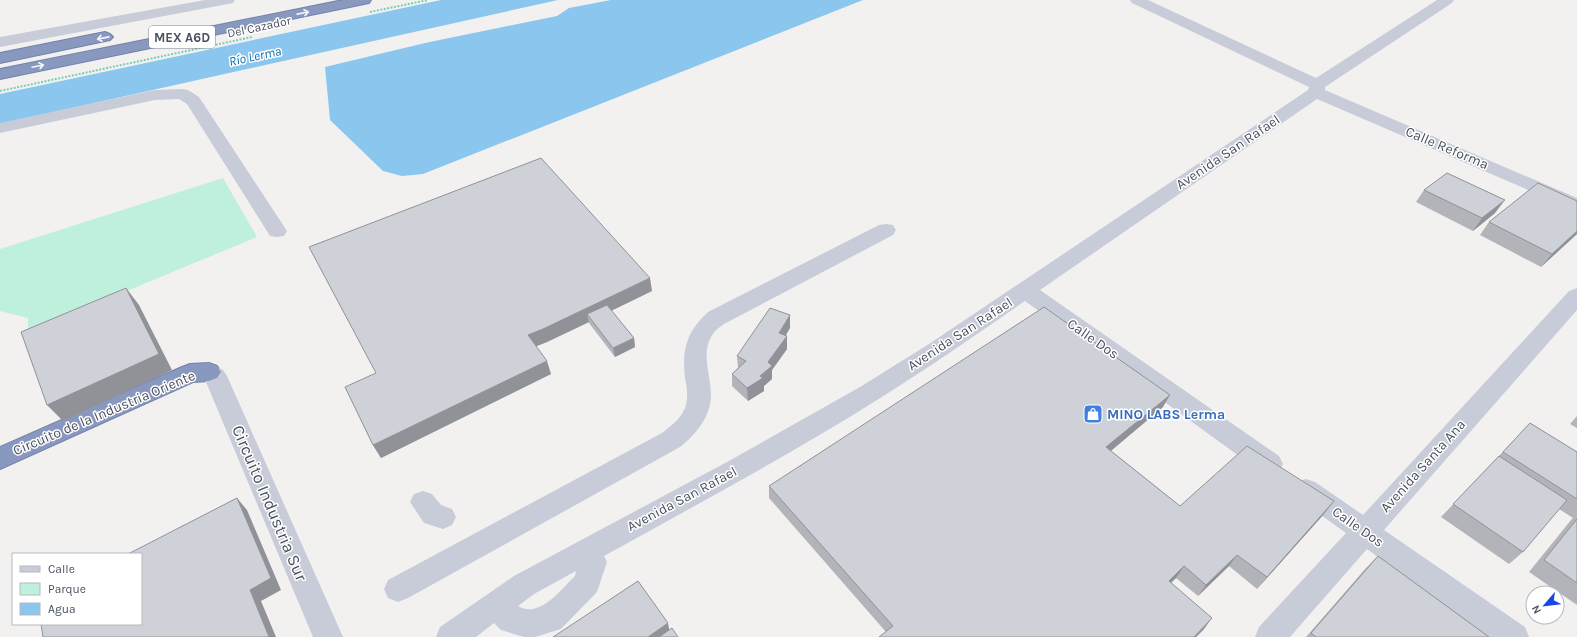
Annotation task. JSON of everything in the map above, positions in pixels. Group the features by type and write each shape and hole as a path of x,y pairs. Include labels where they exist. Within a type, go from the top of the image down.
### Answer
{"highway":[{"name":"MEX A6D","path":"0,74 364,7"},
{"name":"MEX A6D","path":"0,58 241,10"},
{"name":"Circuito de la Industria Oriente","path":"0,458 190,373 209,372"}],"street":[{"path":"0,42 228,0"},
{"name":"Calle Reforma","path":"1137,0 1317,89 1577,205"},
{"name":"Avenida San Rafael","path":"451,637 524,585 736,470 868,394 937,350 1026,291 1447,0"},
{"path":"0,128 134,98 182,94 193,100 277,231"},
{"path":"398,588 671,440 684,429 695,414 699,396 694,360 696,346 703,331 716,318 886,230"},
{"name":"Calle Dos","path":"1026,291 1514,637"},
{"name":"Avenida Santa Ana","path":"1270,637 1577,296"},
{"name":"Circuito Industria Sur","path":"209,372 215,376 328,637"},
{"path":"496,604 511,620 530,624 551,619 587,583 593,562 587,550"}],"path":[{"path":"364,7 428,0"},
{"name":"Del Cazador","path":"0,91 256,36"}],"green space":[{"path":"223,178 257,237 28,332 28,318 0,311 0,249"}],"water":[{"name":"Río Lerma","path":"441,0 558,0 0,124 0,94"},
{"path":"611,0 863,0 423,174 402,176 383,171 330,120 325,67 425,43 557,16 569,8"}],"building":[{"path":"541,158 650,278 528,335 547,361 373,445 345,387 376,373 309,247"},
{"path":"1447,173 1505,200 1482,218 1424,190"},
{"path":"1538,183 1577,201 1577,231 1552,254 1489,222"},
{"path":"126,288 159,354 47,405 21,332"},
{"path":"607,305 634,338 613,348 587,314"},
{"path":"1044,307 1170,395 1106,447 1180,506 1247,446 1334,501 1267,577 1237,555 1206,585 1184,566 1169,581 1212,618 1194,637 879,637 893,626 769,486"},
{"path":"770,308 790,315 779,333 787,336 768,362 772,366 760,376 763,378 747,388 732,374 746,361 737,356"},
{"path":"1530,423 1577,452 1577,499 1503,452"},
{"path":"1499,456 1567,500 1523,552 1453,504"},
{"path":"237,498 271,578 250,590 269,637 43,637 41,625 142,625 142,553 130,553"},
{"path":"1577,519 1577,583 1544,560"},
{"path":"1378,556 1489,637 1316,637 1311,633"},
{"path":"638,581 668,623 648,637 553,637"},
{"path":"672,628 678,637 659,637"}],"place":[{"name":"MINO LABS Lerma","path":"1093,414"}]}
